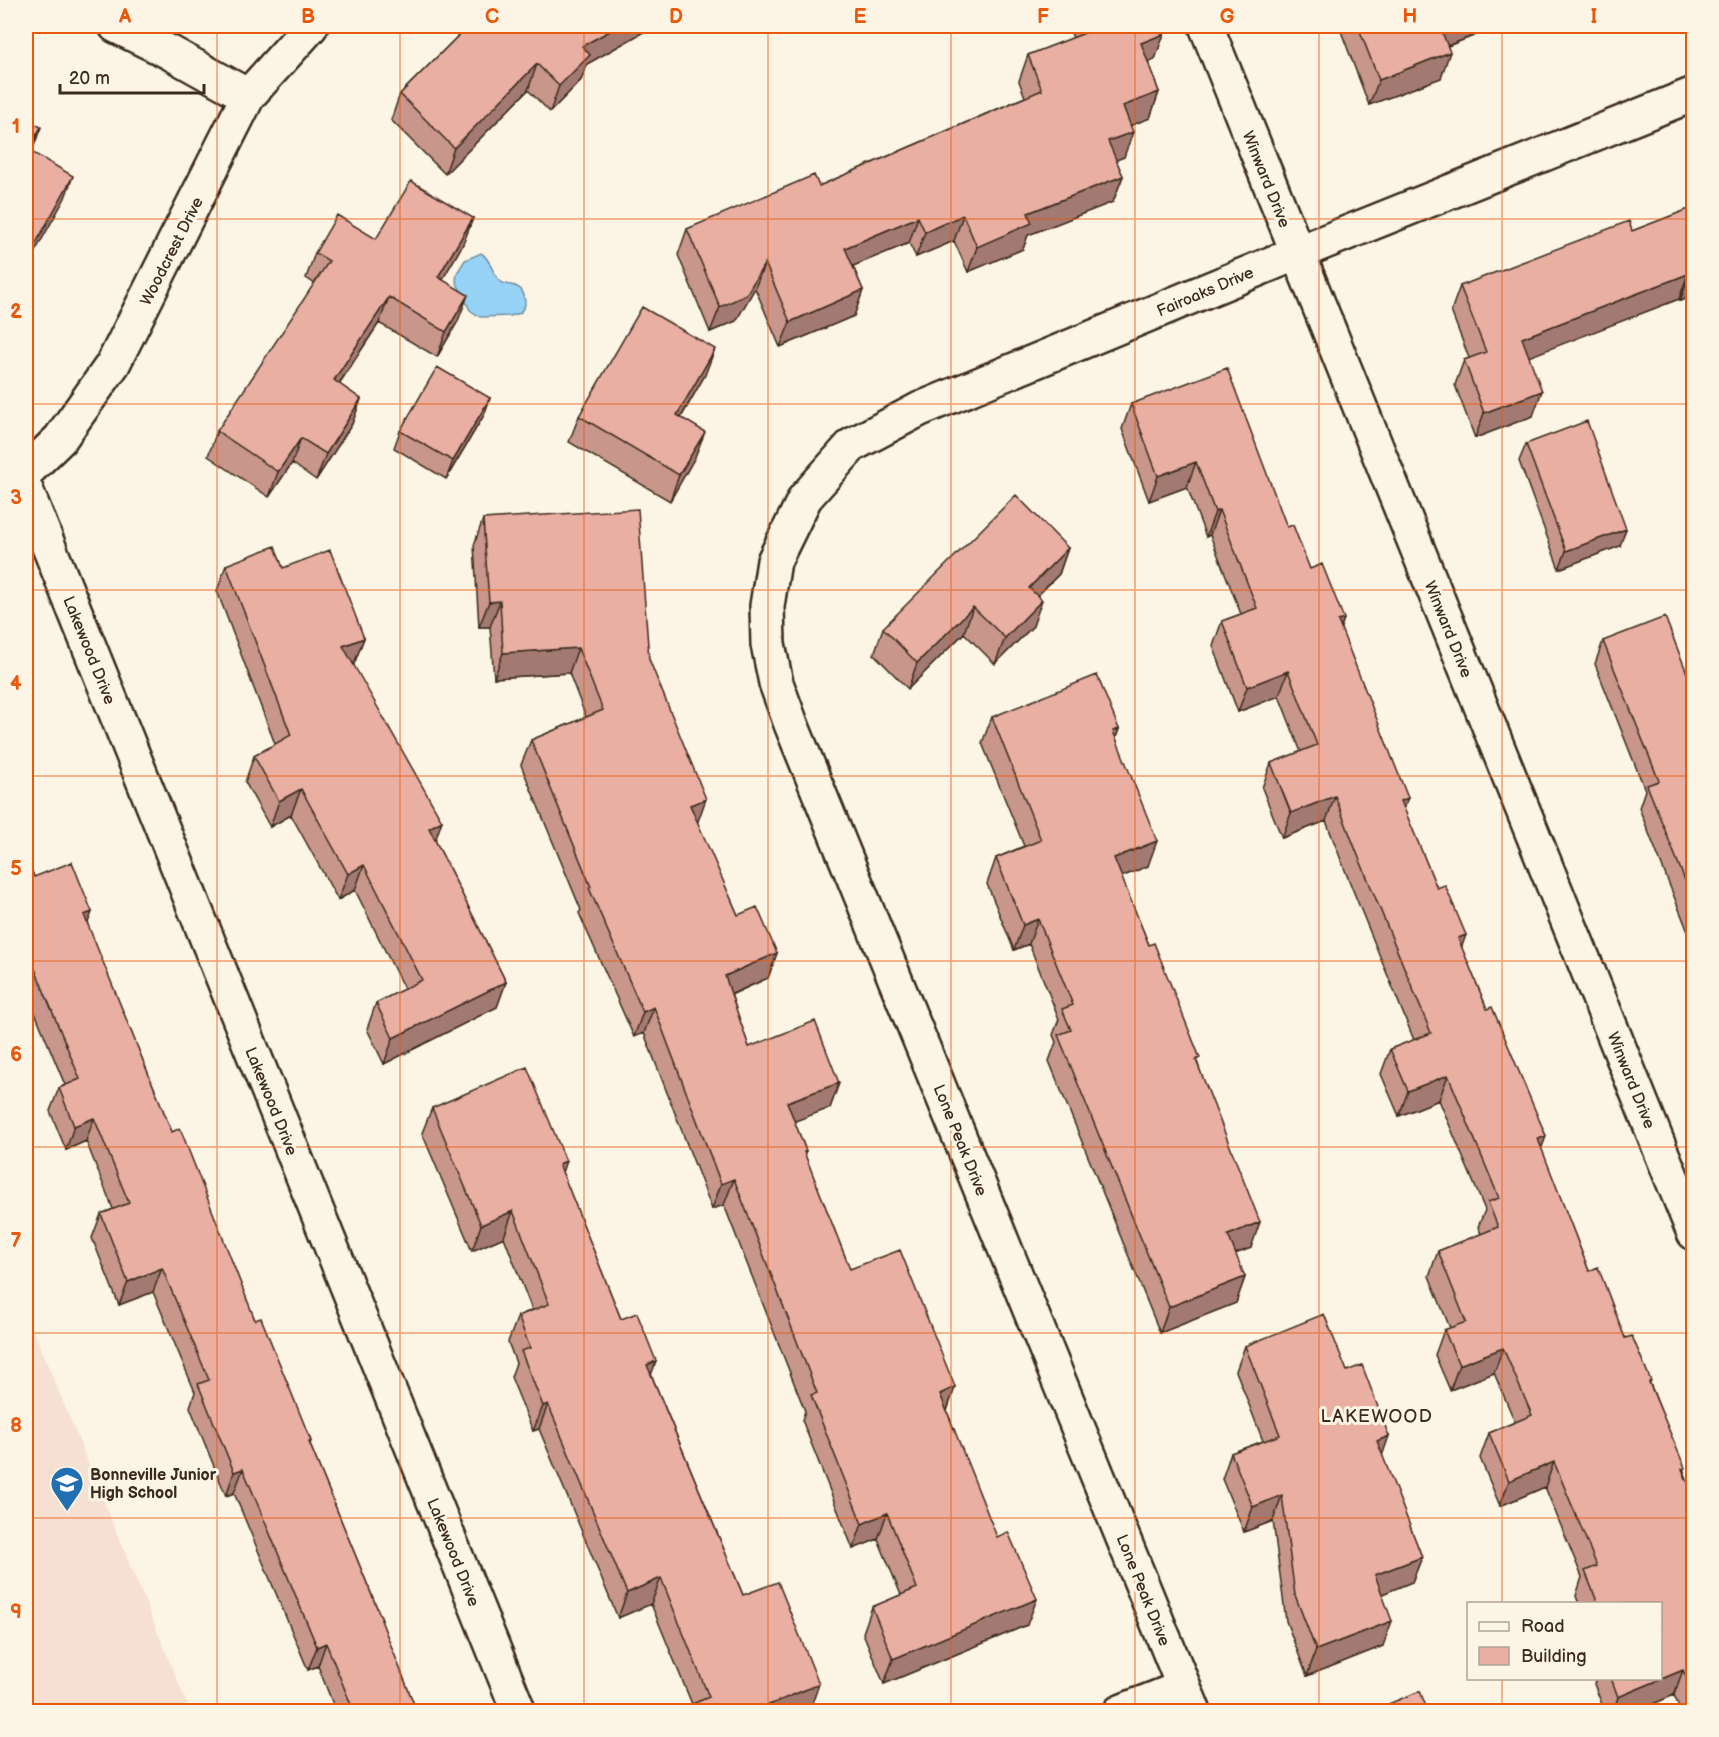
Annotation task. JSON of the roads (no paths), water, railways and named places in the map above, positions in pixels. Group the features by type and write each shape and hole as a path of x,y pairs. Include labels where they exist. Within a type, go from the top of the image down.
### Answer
{"street":[{"path":"116,26 249,96"},
{"name":"Woodcrest Drive","path":"26,472 60,439 113,364 249,96 311,26"},
{"name":"Winward Drive","path":"1206,26 1694,1233"},
{"name":"Fairoaks Drive","path":"774,561 805,498 852,445 920,409 1297,253 1694,94"},
{"name":"Lakewood Drive","path":"26,490 519,1712"},
{"name":"Lone Peak Drive","path":"774,561 767,606 768,644 776,683 1189,1699"},
{"path":"1120,1712 1189,1699"}],"water":[{"path":"481,253 500,281 522,291 525,305 520,313 510,316 480,317 470,310 456,281 457,273 465,260"}],"place":[{"name":"Bonneville Junior High School","path":"67,1512"}],"district":[{"name":"LAKEWOOD","path":"1377,1416"}]}
